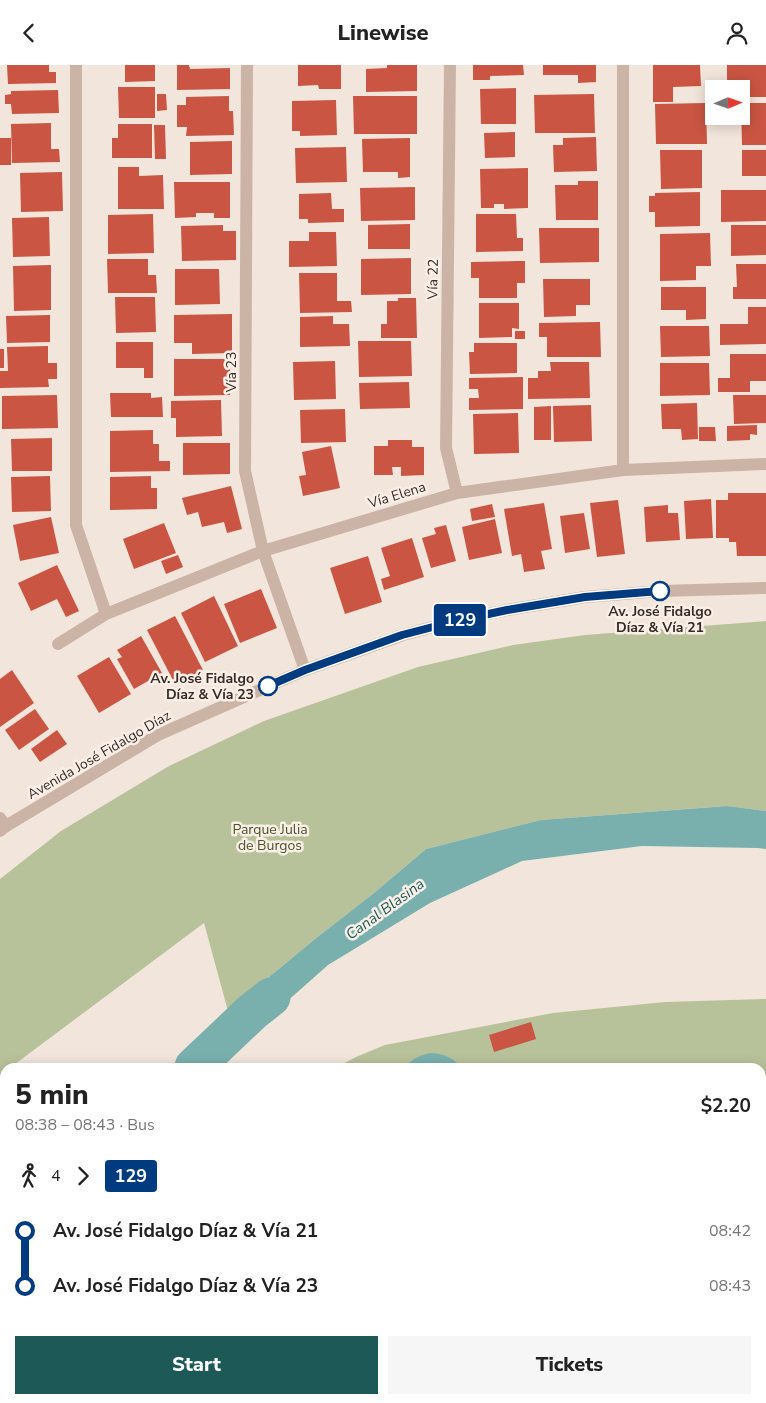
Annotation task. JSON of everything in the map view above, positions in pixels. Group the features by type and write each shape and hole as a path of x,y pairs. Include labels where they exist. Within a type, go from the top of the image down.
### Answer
{"street":[{"path":"76,65 76,525 106,614"},
{"name":"Vía 23","path":"248,65 245,471 263,551 305,670"},
{"name":"Vía 22","path":"450,65 446,448 458,493"},
{"path":"623,65 623,469"},
{"name":"Vía Elena","path":"58,644 106,614 263,551 458,493 623,469 766,464"},
{"name":"Avenida José Fidalgo Díaz","path":"2,825 158,735 305,670 402,635 507,610 585,597 660,591 766,588"}],"green space":[{"name":"Parque Julia de Burgos","path":"766,621 766,811 726,806 541,820 426,849 228,1011 204,923 16,1063 0,1063 0,879 61,831 169,766 264,721 418,667 513,645 585,635"},
{"path":"766,999 766,1063 345,1063 385,1045 553,1013 665,1002"}],"water":[{"path":"727,806 766,811 766,849 642,846 522,861 430,903 328,965 232,1050 228,1011 426,849 541,820"},
{"path":"431,1053 440,1054 457,1063 409,1063"}],"building":[{"path":"7,65 49,65 49,72 56,72 56,83 8,84"},
{"path":"125,65 155,65 155,81 125,82"},
{"path":"177,65 189,65 190,69 230,68 230,89 177,90"},
{"path":"298,65 341,65 341,89 319,89 318,85 298,86"},
{"path":"387,65 417,65 417,91 366,92 366,69 387,68"},
{"path":"473,65 523,65 524,75 490,76 490,80 473,80"},
{"path":"543,65 596,65 596,82 578,83 578,75 543,75"},
{"path":"653,65 700,65 701,86 673,87 673,102 653,102"},
{"path":"727,65 766,65 766,97 750,97 750,80 727,80"},
{"path":"118,87 155,87 155,118 119,118"},
{"path":"516,88 516,124 481,124 480,89"},
{"path":"58,90 59,113 12,114 11,104 5,104 5,95 11,94 11,91"},
{"path":"157,94 166,94 167,110 157,111"},
{"path":"594,94 595,133 535,133 534,95"},
{"path":"229,96 229,111 233,111 234,135 186,136 187,127 177,127 177,105 186,105 186,97"},
{"path":"353,96 417,96 417,134 354,134"},
{"path":"336,100 337,135 300,136 300,131 292,131 292,101"},
{"path":"705,103 707,144 656,144 655,104"},
{"path":"750,103 766,103 766,145 742,145 742,125 750,125"},
{"path":"51,123 51,149 59,149 60,162 12,163 11,124"},
{"path":"118,124 152,124 152,158 112,158 112,138 118,138"},
{"path":"154,125 165,125 166,159 155,159"},
{"path":"515,132 515,157 485,158 484,133"},
{"path":"596,137 597,171 554,172 553,145 563,145 563,138"},
{"path":"0,138 11,138 11,165 0,165"},
{"path":"410,138 410,177 398,178 398,172 363,172 362,139"},
{"path":"232,141 232,174 190,175 190,142"},
{"path":"346,147 347,182 296,183 295,148"},
{"path":"660,150 702,150 702,188 661,189"},
{"path":"742,150 766,150 766,176 742,176"},
{"path":"118,167 139,167 139,176 163,175 164,209 118,209"},
{"path":"528,168 528,208 504,209 504,204 494,204 494,208 481,208 480,169"},
{"path":"62,172 63,211 21,212 20,173"},
{"path":"578,181 598,181 598,220 556,220 555,185 578,185"},
{"path":"174,182 230,182 230,218 214,218 214,213 196,213 196,217 175,218"},
{"path":"415,187 415,220 361,221 360,188"},
{"path":"721,190 766,190 766,221 721,222"},
{"path":"700,192 700,226 655,227 655,212 649,212 649,196 655,196 655,193"},
{"path":"331,193 332,209 344,209 344,222 308,223 308,219 299,219 299,194"},
{"path":"153,214 154,253 108,254 108,215"},
{"path":"476,214 516,214 517,238 523,238 523,251 476,252"},
{"path":"49,217 50,256 13,257 12,218"},
{"path":"410,224 410,249 368,249 368,225"},
{"path":"223,225 223,231 236,231 236,260 182,261 181,226"},
{"path":"731,225 766,225 766,255 731,256"},
{"path":"539,228 599,228 599,262 540,263"},
{"path":"309,232 336,232 337,266 289,267 289,241 309,241"},
{"path":"710,233 711,266 696,266 696,280 660,281 660,234"},
{"path":"411,258 411,294 361,295 361,259"},
{"path":"107,259 148,259 148,275 156,275 157,293 108,293"},
{"path":"525,261 525,283 517,283 517,298 479,298 479,278 471,278 471,262"},
{"path":"736,264 766,264 766,299 733,299 733,287 737,287"},
{"path":"51,265 51,310 14,311 13,266"},
{"path":"175,269 219,269 220,304 175,305"},
{"path":"299,273 337,273 337,301 351,301 352,312 300,313"},
{"path":"543,279 590,279 590,305 576,305 576,316 544,317"},
{"path":"661,287 706,287 706,319 686,320 686,310 661,310"},
{"path":"115,297 155,297 156,332 116,333"},
{"path":"398,298 416,298 417,338 381,338 381,324 387,324 387,301 398,301"},
{"path":"479,303 519,303 519,329 512,328 512,337 479,338"},
{"path":"748,307 766,307 766,344 720,345 720,324 748,324"},
{"path":"232,314 232,353 192,354 192,343 174,343 174,315"},
{"path":"50,315 50,342 7,343 6,316"},
{"path":"333,316 333,324 349,324 350,346 300,347 300,317"},
{"path":"600,322 601,357 547,357 547,337 539,337 539,323"},
{"path":"660,326 709,326 710,356 661,357"},
{"path":"515,331 525,331 525,339 515,339"},
{"path":"358,341 411,341 412,376 359,377"},
{"path":"116,342 153,342 153,378 144,378 144,368 116,368"},
{"path":"474,343 517,343 517,373 470,374 469,352 474,352"},
{"path":"48,346 48,363 57,363 57,379 48,379 49,387 0,388 0,371 8,371 7,347"},
{"path":"0,349 4,349 4,368 0,368"},
{"path":"730,354 766,354 766,381 750,381 750,392 718,392 718,378 730,378"},
{"path":"174,359 230,359 230,395 174,396"},
{"path":"335,361 336,399 294,400 293,362"},
{"path":"550,362 589,362 590,398 528,399 528,378 538,378 538,371 551,371"},
{"path":"660,363 709,363 710,395 660,396"},
{"path":"523,377 523,409 469,410 469,398 479,398 478,389 469,389 469,378"},
{"path":"409,382 410,408 360,409 359,383"},
{"path":"110,393 151,393 151,398 162,397 163,417 111,417"},
{"path":"57,395 58,428 2,429 2,396"},
{"path":"733,395 766,395 766,423 734,424"},
{"path":"221,400 222,436 176,437 176,418 171,418 171,401"},
{"path":"697,403 698,439 682,440 681,429 662,429 661,404"},
{"path":"591,405 592,441 554,442 553,406"},
{"path":"551,406 551,440 534,440 534,407"},
{"path":"345,409 346,442 301,443 300,410"},
{"path":"518,413 519,453 474,454 473,414"},
{"path":"757,425 757,435 750,434 750,440 727,441 727,426"},
{"path":"699,427 715,427 716,441 699,441"},
{"path":"153,430 153,444 159,444 159,461 170,461 170,471 110,472 110,431"},
{"path":"52,438 52,471 12,471 11,439"},
{"path":"388,440 412,440 412,447 424,447 424,475 401,476 401,467 392,467 393,475 374,475 374,446 388,446"},
{"path":"183,443 230,443 230,474 183,475"},
{"path":"331,446 340,488 303,496 299,476 306,475 302,452"},
{"path":"50,476 51,511 12,512 11,477"},
{"path":"151,476 151,488 157,488 157,509 110,510 110,477"},
{"path":"231,486 242,529 227,533 224,522 202,527 198,512 187,515 182,498"},
{"path":"728,493 766,493 766,556 737,556 736,542 729,542 729,538 716,538 716,500 728,500"},
{"path":"711,499 713,538 686,539 684,501"},
{"path":"618,500 625,554 597,557 590,503"},
{"path":"544,503 552,549 541,551 545,569 524,572 521,554 512,556 504,509"},
{"path":"492,504 495,517 472,521 470,509"},
{"path":"668,505 668,513 678,513 680,540 646,542 644,507"},
{"path":"584,513 590,549 565,553 560,516"},
{"path":"51,517 59,553 20,561 13,525"},
{"path":"495,519 502,553 469,560 462,527"},
{"path":"164,523 176,553 134,569 123,539"},
{"path":"446,525 456,561 431,568 422,538 436,534 434,528"},
{"path":"412,538 424,577 384,590 381,579 390,576 381,548"},
{"path":"178,555 183,567 166,574 161,561"},
{"path":"368,556 382,602 345,614 330,568"},
{"path":"57,565 79,611 66,617 57,599 31,611 18,583"},
{"path":"261,589 277,628 240,643 224,604"},
{"path":"214,596 238,646 205,662 181,613"},
{"path":"175,616 203,670 175,684 147,630"},
{"path":"141,636 162,673 134,689 117,659 122,657 117,650"},
{"path":"109,657 131,694 99,713 77,676"},
{"path":"12,670 34,703 0,727 0,679"},
{"path":"35,709 49,729 19,750 5,730"},
{"path":"57,730 67,744 40,762 31,749"},
{"path":"531,1022 536,1039 494,1052 489,1035"}],"waterway":[{"name":"Canal Blasina","path":"198,1063 252,1012 271,997"}],"bus line":[{"name":"129","path":"268,686 305,670 402,635 456,621 585,597 660,591"}],"place":[{"name":"Av. José Fidalgo Díaz & Vía 21","path":"660,591"},
{"name":"Av. José Fidalgo Díaz & Vía 23","path":"268,686"}]}
